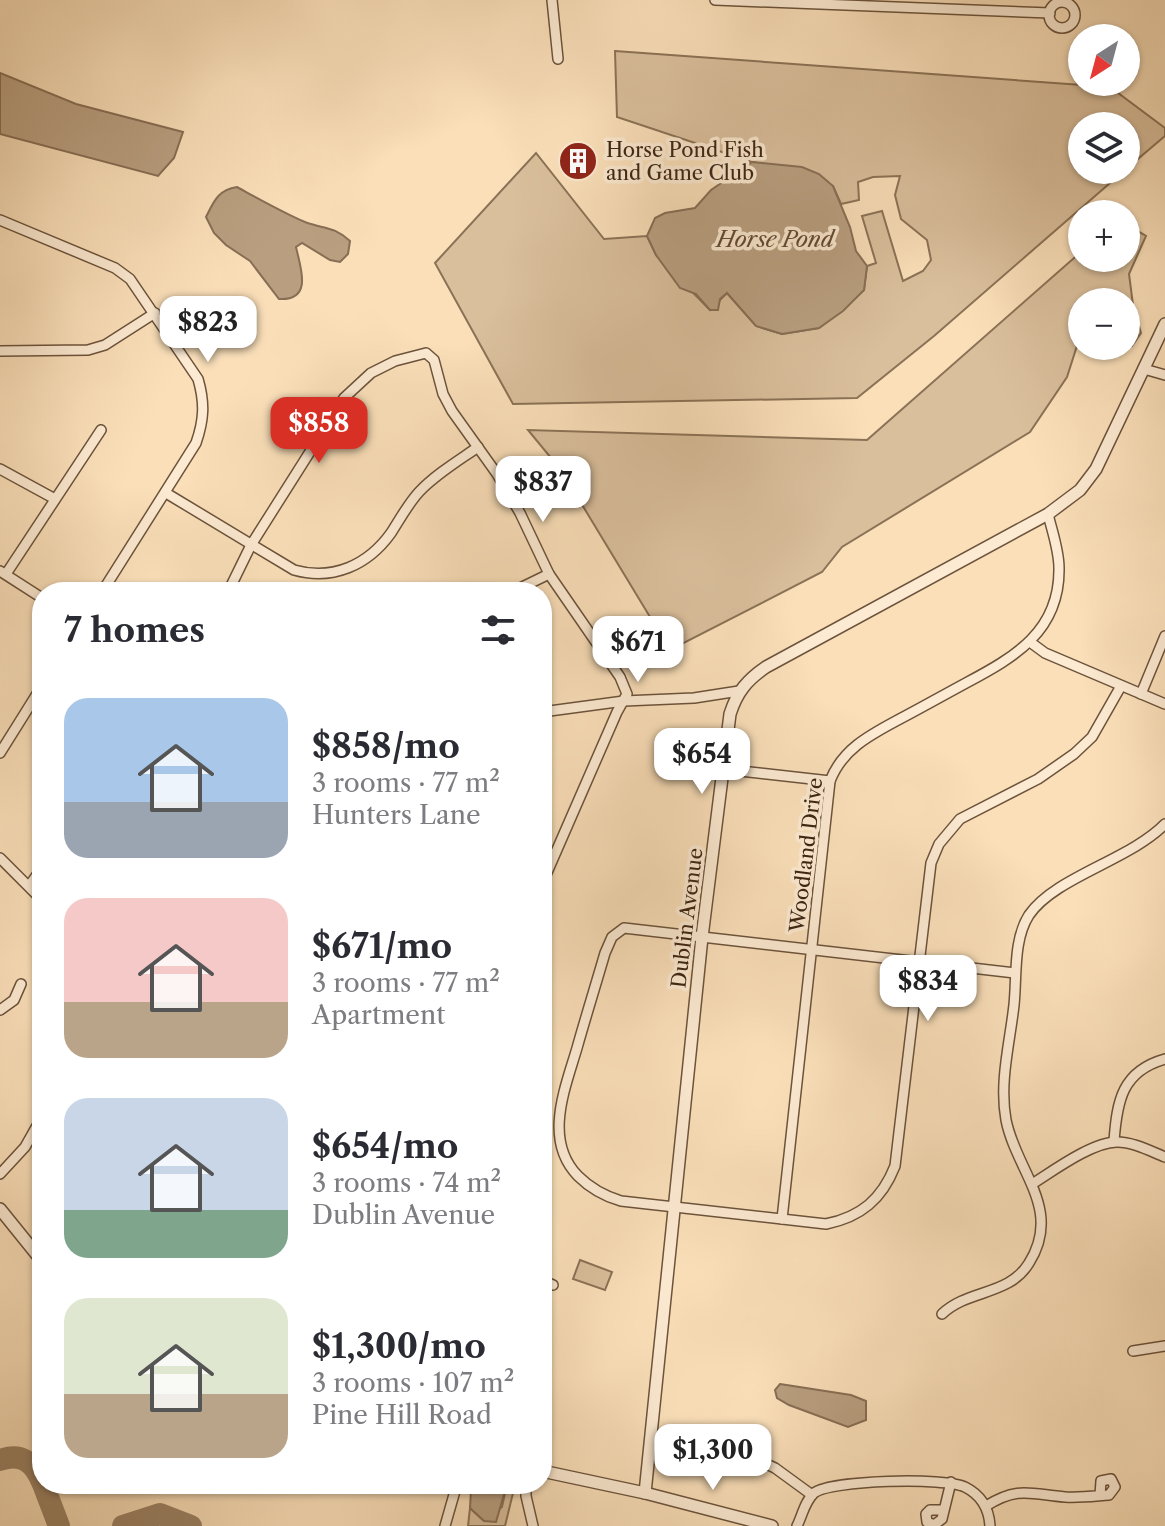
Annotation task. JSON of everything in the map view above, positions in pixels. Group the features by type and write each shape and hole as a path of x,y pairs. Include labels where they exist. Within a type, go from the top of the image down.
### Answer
{"street":[{"path":"552,0 558,59"},
{"path":"715,0 956,5 1050,13"},
{"path":"0,220 115,268 130,279 198,379 205,410 196,443 108,582"},
{"path":"0,351 88,350 105,345 155,313"},
{"path":"552,711 739,691 766,667 1048,514 1089,480 1103,457 1165,324"},
{"path":"233,582 251,545 344,398 371,373 395,361 426,353 434,360 443,394 452,411 520,513 549,574 620,677 627,694 552,861"},
{"path":"1144,369 1165,375"},
{"path":"32,592 3,573 101,430"},
{"path":"166,493 304,573 323,574 350,568 380,547 417,494 431,480 478,447"},
{"path":"0,469 55,499"},
{"name":"Woodland Drive","path":"782,1219 830,781 842,760 866,737 998,666 1030,642 1046,621 1057,591 1057,551 1048,514"},
{"path":"533,582 549,574"},
{"path":"1141,694 1165,636"},
{"path":"1030,642 1045,653 1165,704"},
{"path":"1015,973 918,963 812,951 630,928 617,931 605,953 559,1116 559,1138 563,1152 573,1170 589,1186 621,1201 826,1224 863,1211 888,1183 895,1166 918,963 931,863 948,830 960,819 1038,779 1074,754 1092,737 1121,686"},
{"name":"Dublin Avenue","path":"645,1493 702,937 730,714 739,691"},
{"path":"0,753 32,702"},
{"path":"723,769 830,781"},
{"path":"942,1314 956,1304 1006,1286 1024,1271 1040,1239 1040,1204 1012,1141 1004,1104 1015,973 1023,930 1035,908 1061,888 1129,851 1165,824"},
{"path":"0,858 32,889"},
{"path":"29,886 32,882"},
{"path":"0,1010 14,1000 21,984"},
{"path":"1114,1141 1118,1112 1129,1080 1142,1067 1165,1059"},
{"path":"0,1174 32,1135"},
{"path":"1032,1184 1072,1159 1114,1141 1138,1146 1165,1157"},
{"path":"0,1209 32,1249"},
{"path":"1133,1351 1165,1346"},
{"path":"751,1457 775,1468 812,1495"},
{"path":"552,1473 645,1493 772,1526"},
{"path":"944,1510 951,1482"},
{"path":"797,1526 812,1495 826,1488 951,1482 971,1490 986,1506 990,1526"},
{"path":"986,1506 1019,1492 1072,1497 1100,1495"},
{"path":"445,1526 454,1494"},
{"path":"526,1494 533,1526"}],"shaded area":[{"path":"615,51 1068,84 1068,96 1122,96 1165,128 1165,136 1140,157 1140,112 1068,112 1068,184 1109,184 1090,200 1068,200 1068,220 857,398 513,404 435,263 536,153 604,239 647,236 656,255 710,310 727,293 756,326 782,334 819,328 864,290 867,266 876,263 862,216 882,211 903,281 923,271 931,260 927,240 901,219 895,195 900,176 873,177 858,182 859,200 841,204 833,186 617,117"},
{"path":"1140,232 1146,236 1140,249"},
{"path":"1068,263 1068,272 1130,272 1131,288 1068,288 1068,360 1072,360 1067,377 1030,432 842,547 822,572 670,650 561,470 528,430 867,440"},
{"path":"580,1260 612,1272 605,1290 573,1279"},
{"path":"505,1494 513,1494 505,1526 468,1526 470,1508 484,1521 502,1507"}],"water":[{"path":"0,73 76,104 183,132 174,158 158,176 0,134"},
{"name":"Horse Pond","path":"752,162 802,167 819,174 833,186 856,251 867,266 864,290 843,311 819,328 782,334 756,326 727,293 720,299 718,310 710,310 696,294 680,288 656,255 647,236 655,218 665,213 695,208 711,190"},
{"path":"237,187 305,222 339,233 350,241 348,254 340,262 330,260 302,243 296,247 302,272 301,288 290,298 279,299 250,261 214,233 206,217 221,194"},
{"path":"780,1384 851,1395 866,1401 866,1420 848,1427 789,1405 777,1398 775,1390"},
{"path":"471,1494 504,1494 496,1522 484,1521 470,1508"}],"taxiway":[{"path":"0,1460 21,1458 32,1466"},
{"path":"47,1494 59,1526"},
{"path":"123,1526 160,1514 191,1526"}],"place":[{"name":"Horse Pond Fish and Game Club","path":"578,161"}]}
